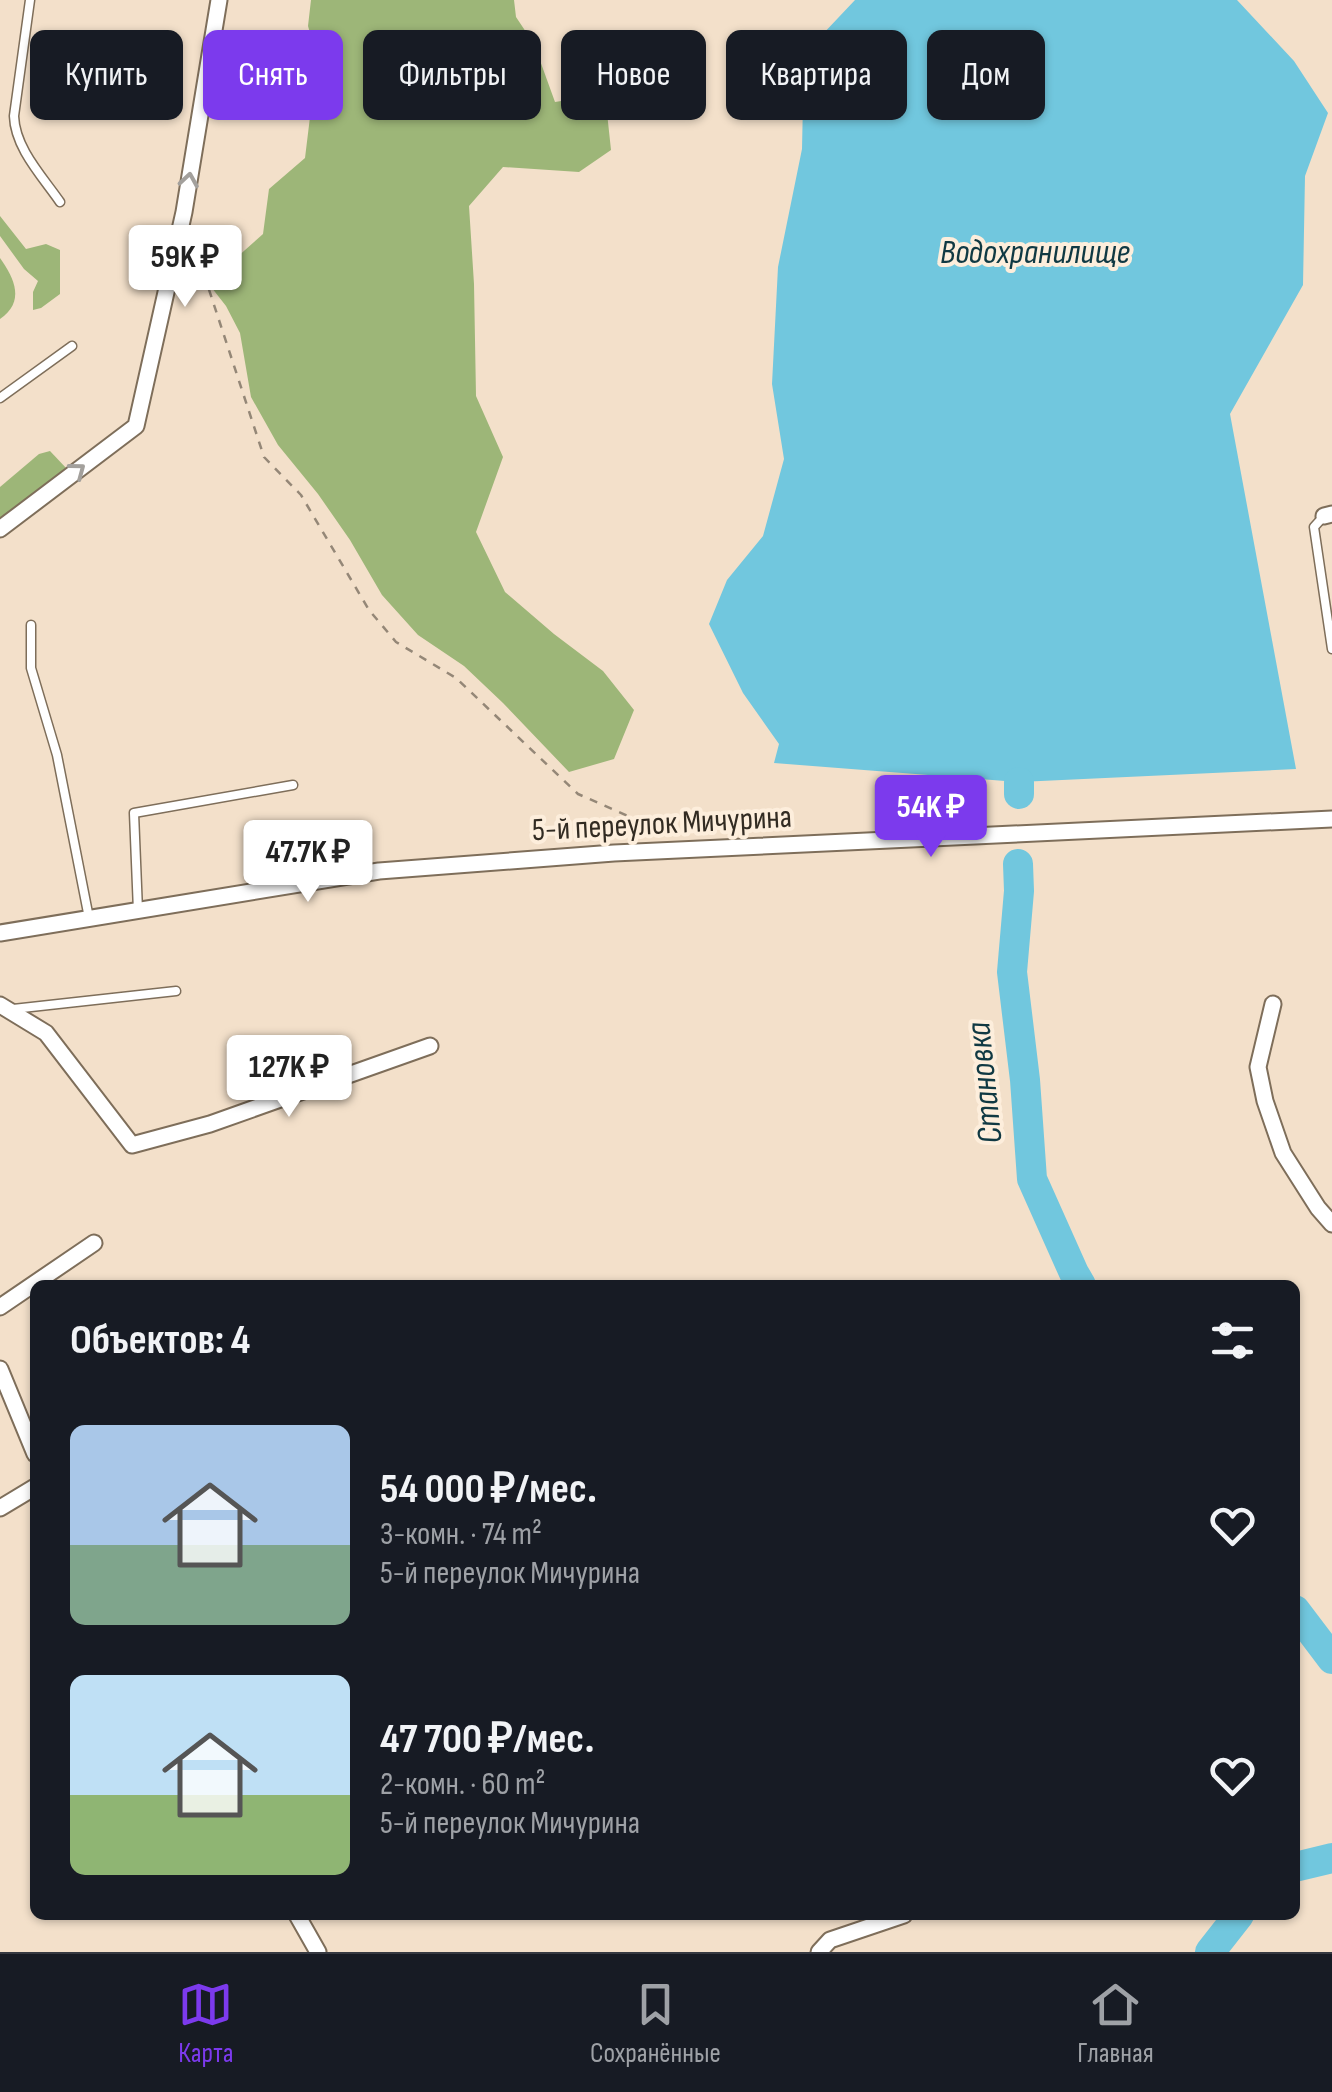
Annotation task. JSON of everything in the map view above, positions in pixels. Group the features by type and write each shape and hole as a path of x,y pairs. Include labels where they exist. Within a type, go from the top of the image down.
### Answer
{"street":[{"path":"0,529 136,426 184,212 219,0"},
{"name":"5-й переулок Мичурина","path":"0,933 379,871 661,851 1332,819"},
{"path":"1273,1004 1258,1067 1265,1101 1283,1154 1332,1224"},
{"path":"4,1007 46,1034 132,1145 210,1124 430,1046"},
{"path":"40,1280 94,1243"},
{"path":"0,1307 30,1287"},
{"path":"0,1369 30,1442"},
{"path":"0,1508 30,1490"},
{"path":"300,1920 318,1952"},
{"path":"819,1952 830,1940 889,1920"}],"lane":[{"path":"30,0 14,130 60,202"},
{"path":"0,398 72,346"},
{"path":"1328,515 1314,527 1332,649"},
{"path":"31,625 31,668 57,756 89,918"},
{"path":"138,910 134,814 293,785"},
{"path":"4,1007 176,990"}],"path":[{"path":"184,212 264,457 301,495 368,610 396,642 456,678 578,794 653,827 661,851"}],"green space":[{"path":"311,0 514,0 516,17 525,30 363,30 363,120 541,120 541,63 555,102 561,101 561,120 608,120 611,150 579,172 503,167 469,206 476,396 503,457 476,532 505,592 603,671 634,710 614,759 569,772 464,666 418,635 382,595 350,540 278,445 251,397 240,333 208,283 263,234 269,189 305,158 310,120 343,120 343,30 309,30"},
{"path":"0,216 26,249 46,244 60,250 60,294 41,308 33,310 33,292 38,281 0,236"},
{"path":"0,258 10,274 15,298 0,319"},
{"path":"50,451 67,469 0,519 0,487 39,454"}],"water":[{"name":"Водохранилище","path":"855,0 1237,0 1294,61 1328,113 1305,176 1303,285 1230,414 1296,769 1019,782 774,763 779,744 743,693 709,624 727,580 763,536 784,459 772,384 778,267 802,149 803,120 907,120 907,30 827,30"}],"waterway":[{"name":"Становка","path":"1019,782 1019,794"},
{"name":"Становка","path":"1018,864 1012,972 1032,1179 1078,1280"},
{"name":"Становка","path":"1300,1617 1332,1659"},
{"name":"Становка","path":"1300,1866 1332,1858"},
{"name":"Становка","path":"1210,1952 1235,1920"}]}
